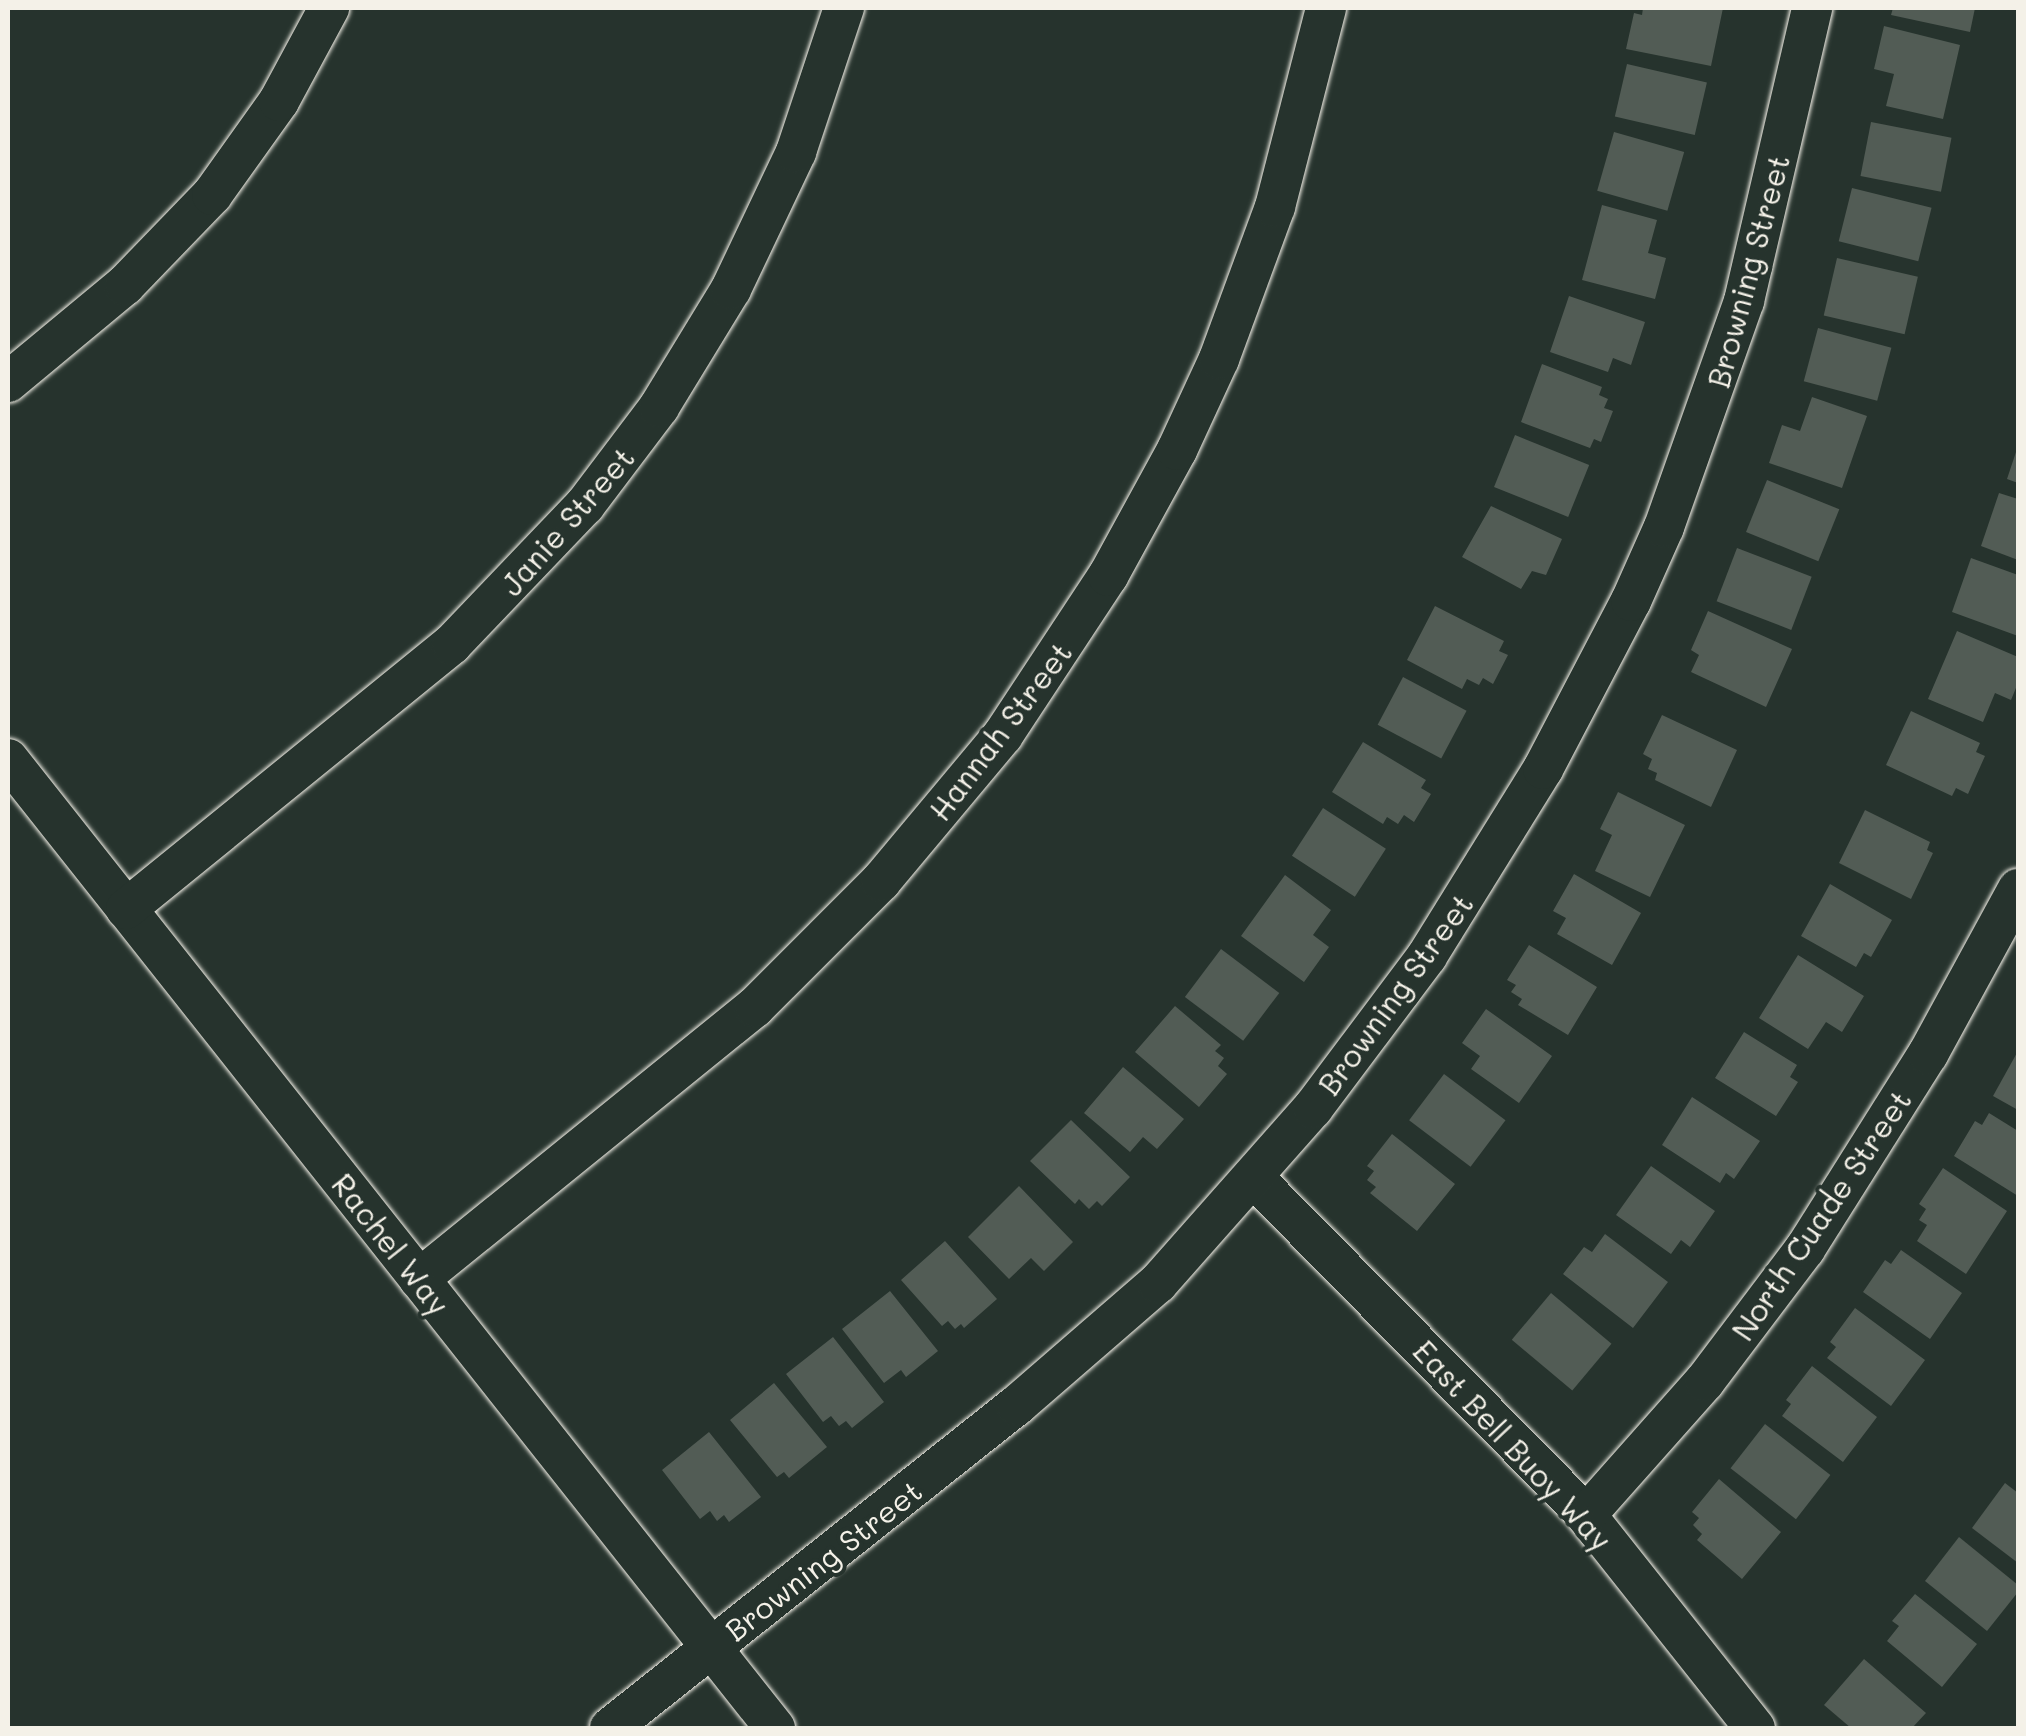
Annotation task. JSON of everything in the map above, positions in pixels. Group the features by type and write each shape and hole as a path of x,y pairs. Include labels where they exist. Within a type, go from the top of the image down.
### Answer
{"street":[{"path":"8,382 126,285 212,194 279,101 329,8"},
{"name":"Janie Street","path":"126,909 452,644 585,506 659,407 731,289 796,152 844,8"},
{"name":"Hannah Street","path":"419,1279 755,1007 882,881 1002,735 1108,576 1211,376 1276,207 1326,8"},
{"name":"Browning Street","path":"610,1728 1089,1346 1158,1283 1254,1178 1372,1034 1427,956 1543,769 1631,601 1694,451 1744,301 1812,8"},
{"name":"Rachel Way","path":"8,760 775,1728"},
{"name":"North Cuade Street","path":"1586,1515 1705,1381 1805,1249 1928,1054 2018,890"},
{"name":"East Bell Buoy Way","path":"1254,1178 1586,1515 1754,1728"}],"building":[{"path":"1643,8 1723,8 1711,66 1626,49 1634,13 1642,15"},
{"path":"1893,8 1975,8 1970,32 1891,15"},
{"path":"1884,26 1960,45 1943,119 1886,106 1894,74 1874,69"},
{"path":"1627,64 1707,82 1695,135 1615,117"},
{"path":"1871,122 1951,138 1941,192 1861,176"},
{"path":"1614,132 1684,152 1667,211 1597,191"},
{"path":"1852,188 1932,208 1918,261 1839,241"},
{"path":"1602,205 1657,220 1648,253 1666,258 1655,299 1582,280"},
{"path":"1837,258 1918,277 1905,334 1824,315"},
{"path":"1569,296 1645,322 1631,365 1613,358 1608,372 1550,352"},
{"path":"1818,328 1891,348 1877,401 1804,381"},
{"path":"1542,364 1602,387 1599,395 1608,399 1604,408 1613,411 1601,442 1594,439 1590,448 1521,422"},
{"path":"1812,397 1867,416 1842,488 1769,463 1782,425 1800,431"},
{"path":"1515,435 1589,465 1568,517 1494,487"},
{"path":"2018,446 2018,483 2007,479"},
{"path":"1767,480 1839,509 1818,561 1746,532"},
{"path":"1999,493 2018,499 2018,560 1981,546"},
{"path":"1491,506 1562,539 1546,575 1532,571 1521,589 1462,557"},
{"path":"1737,548 1812,577 1791,630 1717,601"},
{"path":"1971,558 2018,575 2018,636 1952,612"},
{"path":"1435,606 1504,641 1499,651 1508,655 1493,684 1483,678 1479,685 1467,679 1462,689 1407,660"},
{"path":"1708,611 1792,649 1766,707 1691,672 1699,655 1691,650"},
{"path":"1957,631 2018,657 2018,683 2011,700 1995,693 1983,722 1928,699"},
{"path":"1403,677 1467,711 1441,758 1378,725"},
{"path":"1911,711 1980,743 1976,752 1985,756 1968,794 1956,788 1952,796 1886,765"},
{"path":"1662,715 1737,750 1711,807 1655,780 1657,773 1648,769 1652,759 1643,754"},
{"path":"1363,742 1426,780 1421,788 1431,794 1414,822 1404,815 1398,824 1387,817 1383,824 1332,792"},
{"path":"1618,792 1685,825 1650,897 1595,871 1612,835 1600,829"},
{"path":"1323,808 1386,849 1355,897 1292,856"},
{"path":"1865,810 1930,842 1927,850 1933,853 1911,899 1839,863"},
{"path":"1574,874 1641,913 1612,965 1557,934 1566,918 1553,911"},
{"path":"1285,875 1331,910 1313,935 1329,947 1304,982 1241,936"},
{"path":"1830,884 1892,920 1871,957 1864,953 1856,967 1801,936"},
{"path":"1529,945 1597,987 1568,1035 1518,1005 1522,999 1511,992 1516,985 1507,980"},
{"path":"1221,949 1279,993 1243,1041 1185,997"},
{"path":"1798,955 1864,996 1842,1032 1826,1022 1808,1049 1759,1018"},
{"path":"1175,1006 1221,1045 1215,1051 1224,1058 1218,1066 1227,1074 1199,1107 1135,1052"},
{"path":"1486,1009 1552,1056 1519,1103 1471,1069 1480,1056 1462,1043"},
{"path":"1744,1032 1797,1065 1790,1077 1798,1082 1776,1116 1715,1078"},
{"path":"2018,1051 2018,1110 1993,1096"},
{"path":"1123,1067 1184,1119 1157,1149 1143,1137 1130,1152 1084,1113"},
{"path":"1444,1074 1505,1120 1471,1167 1409,1120"},
{"path":"1692,1097 1760,1141 1734,1179 1726,1173 1720,1183 1662,1145"},
{"path":"1989,1113 2018,1131 2018,1196 1954,1156 1975,1121 1982,1125"},
{"path":"1071,1120 1130,1177 1102,1206 1097,1201 1089,1209 1079,1199 1075,1204 1030,1161"},
{"path":"1392,1134 1455,1184 1417,1231 1370,1193 1376,1187 1367,1180 1374,1171 1367,1166"},
{"path":"1651,1166 1715,1211 1690,1247 1681,1240 1671,1254 1616,1215"},
{"path":"1943,1168 2007,1211 1966,1274 1917,1241 1927,1225 1919,1220 1926,1209 1919,1204"},
{"path":"1019,1186 1073,1242 1044,1271 1031,1258 1009,1279 968,1237"},
{"path":"1605,1234 1668,1282 1633,1328 1563,1274 1584,1247 1592,1252"},
{"path":"945,1241 997,1299 964,1328 961,1324 955,1329 948,1321 942,1326 901,1280"},
{"path":"1901,1250 1962,1293 1930,1339 1863,1292 1885,1260 1891,1264"},
{"path":"890,1291 938,1351 906,1377 901,1370 884,1383 842,1329"},
{"path":"1551,1293 1612,1344 1572,1391 1512,1340"},
{"path":"1855,1308 1925,1360 1891,1406 1827,1358 1836,1347 1830,1342"},
{"path":"833,1337 884,1402 852,1428 846,1421 839,1426 831,1416 823,1422 786,1374"},
{"path":"1812,1366 1877,1417 1843,1462 1782,1416 1791,1404 1786,1400"},
{"path":"774,1383 827,1447 789,1478 784,1472 777,1477 730,1420"},
{"path":"1765,1424 1830,1475 1796,1519 1731,1468"},
{"path":"709,1432 761,1497 729,1522 724,1515 717,1521 710,1511 700,1519 662,1470"},
{"path":"1719,1479 1781,1532 1742,1579 1697,1540 1702,1534 1693,1525 1699,1518 1692,1512"},
{"path":"2005,1483 2018,1493 2018,1563 1972,1528"},
{"path":"1959,1537 2018,1585 2018,1592 1987,1631 1925,1581"},
{"path":"1915,1594 1977,1644 1942,1687 1887,1641 1899,1626 1892,1621"},
{"path":"1864,1659 1926,1713 1912,1728 1851,1728 1824,1705"}]}
